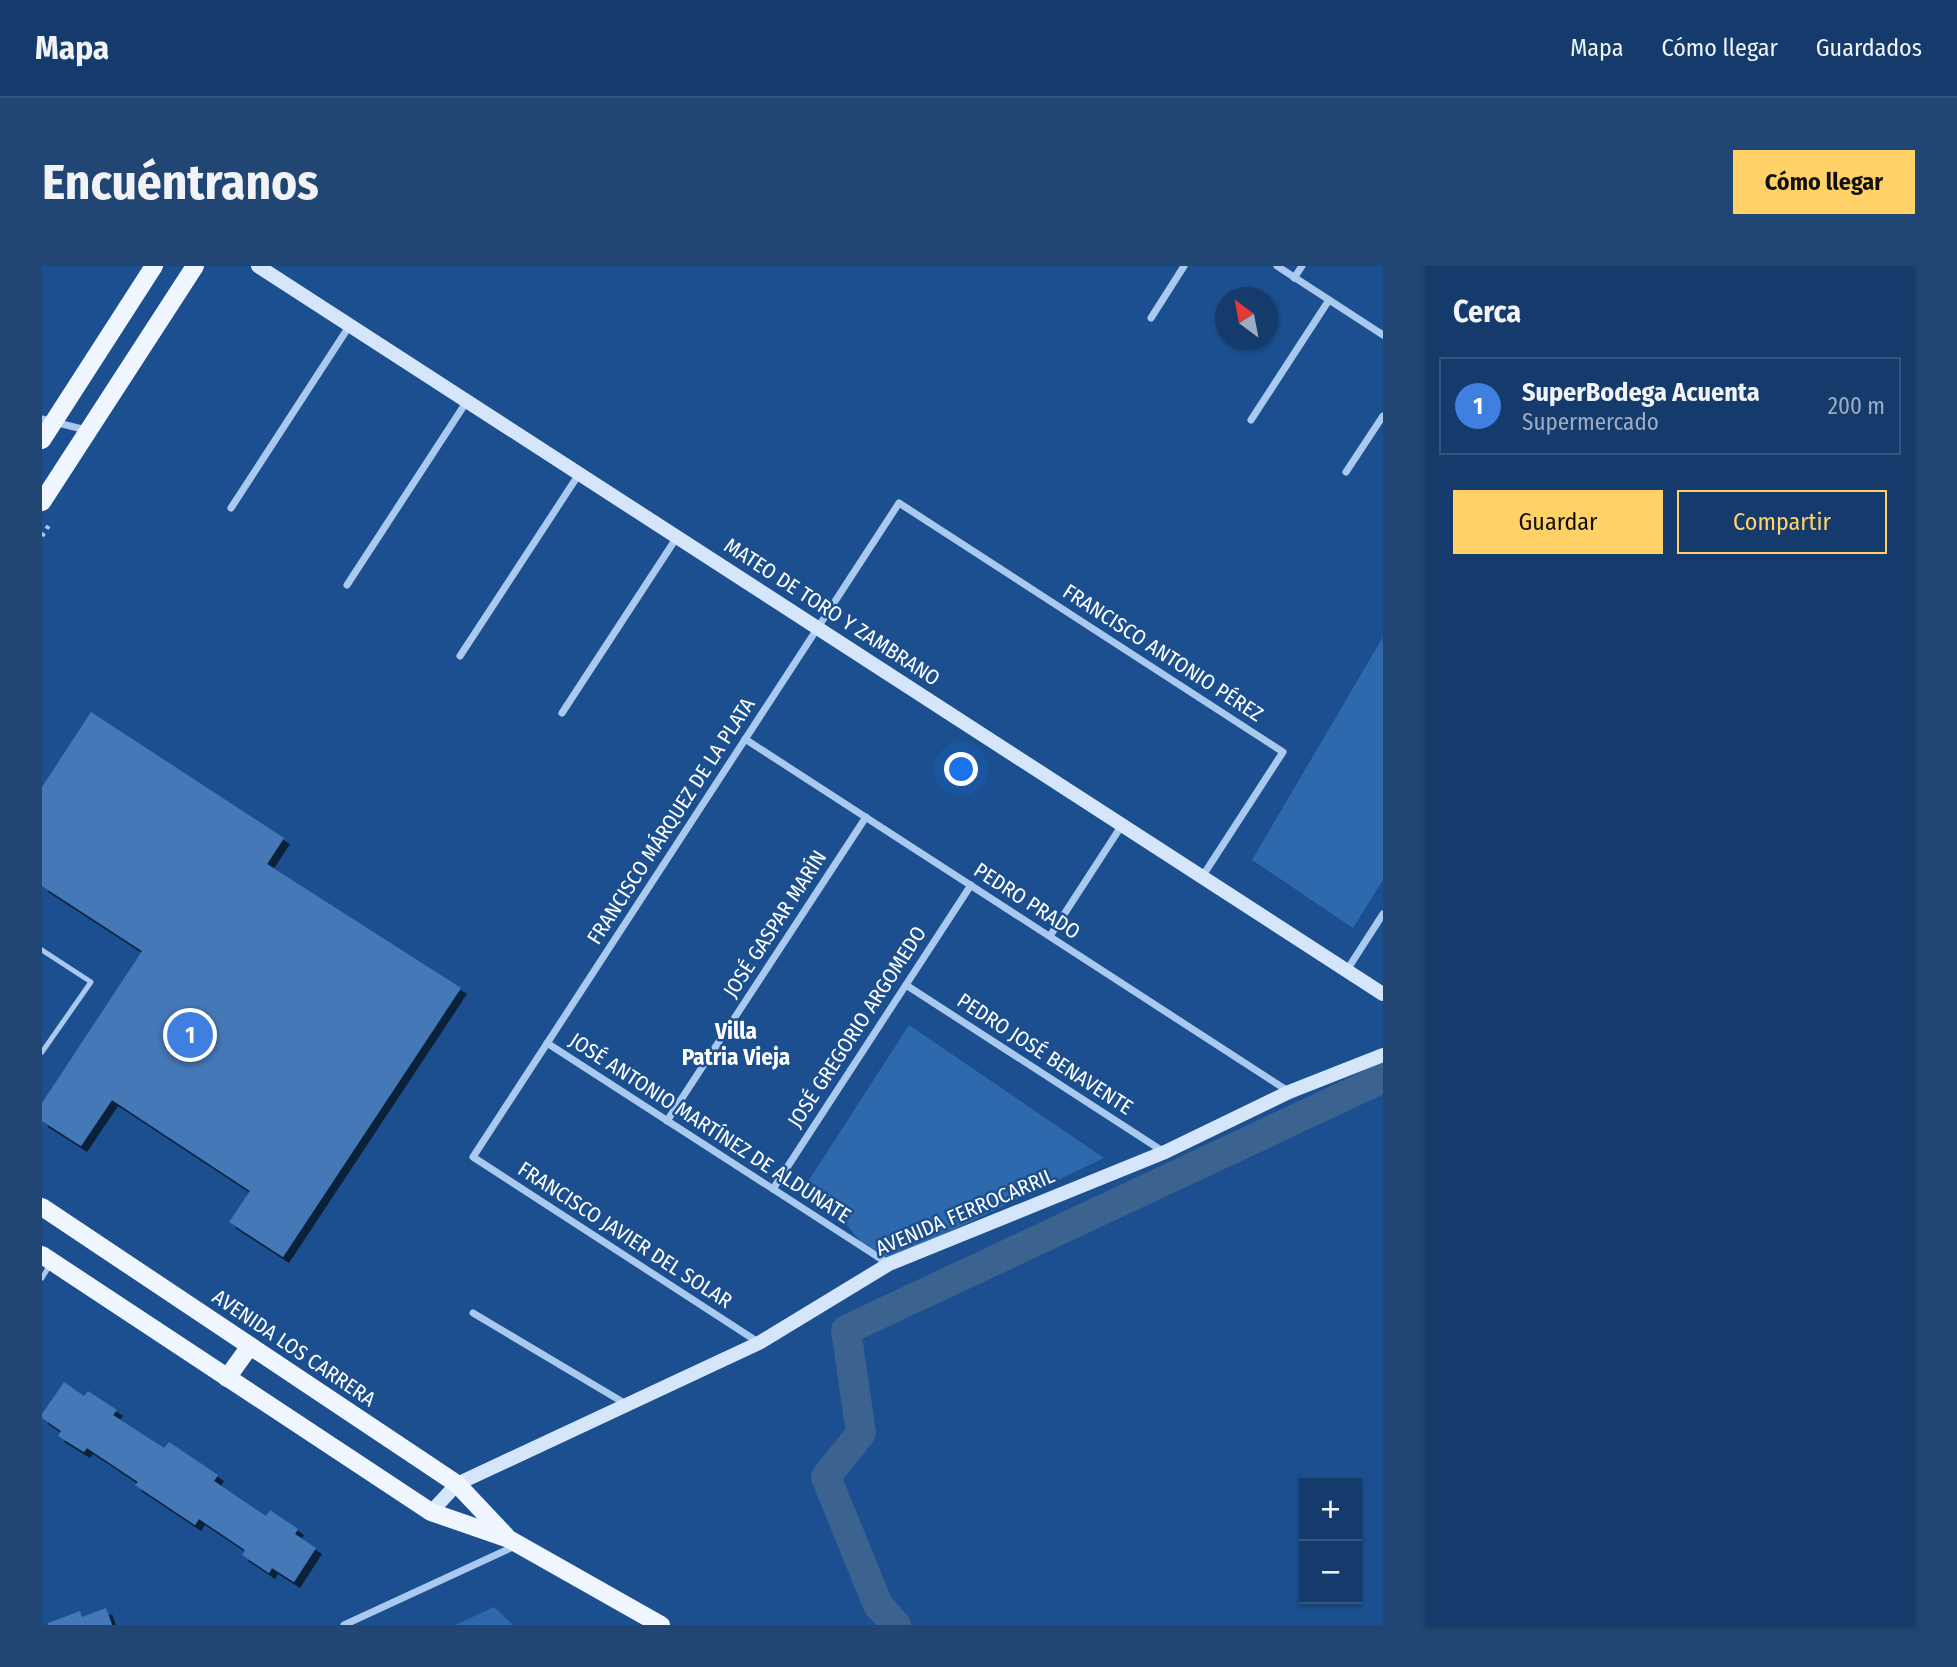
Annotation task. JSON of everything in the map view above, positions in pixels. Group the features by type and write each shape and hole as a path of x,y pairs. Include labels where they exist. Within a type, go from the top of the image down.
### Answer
{"main road":[{"path":"42,440 48,421 154,266"},
{"path":"42,502 195,266"},
{"name":"AVENIDA LOS CARRERA","path":"42,1207 457,1484 514,1542"},
{"name":"AVENIDA LOS CARRERA","path":"47,1258 431,1513 514,1542 661,1625"},
{"path":"227,1378 250,1346"}],"street":[{"name":"MATEO DE TORO Y ZAMBRANO","path":"258,266 1383,993"},
{"path":"1150,318 1185,266"},
{"path":"1276,266 1383,335"},
{"path":"1294,278 1302,266"},
{"path":"1251,420 1329,300"},
{"path":"231,508 350,325"},
{"path":"347,585 467,401"},
{"path":"1346,472 1383,415"},
{"path":"48,421 89,431"},
{"path":"460,656 579,473"},
{"name":"FRANCISCO MÁRQUEZ DE LA PLATA","path":"473,1157 899,503"},
{"name":"FRANCISCO ANTONIO PÉREZ","path":"899,503 1283,752 1202,877"},
{"path":"562,713 677,537"},
{"name":"PEDRO PRADO","path":"745,739 1289,1091"},
{"name":"JOSÉ GASPAR MARÍN","path":"667,1121 866,817"},
{"path":"1050,936 1122,825"},
{"name":"JOSÉ GREGORIO ARGOMEDO","path":"773,1189 971,885"},
{"path":"1347,970 1383,914"},
{"name":"PEDRO JOSÉ BENAVENTE","path":"906,985 1165,1152"},
{"name":"JOSÉ ANTONIO MARTÍNEZ DE ALDUNATE","path":"547,1043 889,1264"},
{"name":"AVENIDA FERROCARRIL","path":"431,1513 457,1484 759,1343 889,1264 1165,1152 1289,1091 1383,1055"},
{"name":"FRANCISCO JAVIER DEL SOLAR","path":"473,1157 759,1343"},
{"path":"473,1313 627,1404"},
{"path":"344,1625 514,1542"}],"lane":[{"path":"42,950 91,982 42,1052"},
{"path":"42,1278 47,1258"}],"shaded area":[{"path":"1383,637 1383,880 1353,928 1252,860"},
{"path":"909,1025 1104,1158 880,1265 809,1180"},
{"path":"494,1607 513,1625 455,1625"}],"building":[{"path":"91,712 284,838 267,864 461,988 283,1257 229,1222 250,1191 112,1100 81,1146 42,1121 42,1103 142,951 42,886 42,787"},
{"path":"64,1382 84,1396 88,1391 117,1410 113,1415 164,1448 169,1442 218,1475 214,1481 266,1516 270,1510 298,1529 295,1534 316,1548 294,1582 272,1568 269,1573 242,1555 245,1550 199,1519 195,1525 135,1485 138,1482 87,1448 84,1452 58,1436 61,1431 42,1418 42,1414"},
{"path":"106,1608 112,1625 48,1625 80,1611 82,1617"}],"waterway":[{"path":"896,1625 878,1605 826,1477 861,1433 846,1330 1383,1078"}],"place":[{"name":"SuperBodega Acuenta","path":"190,1035"}],"district":[{"name":"Villa Patria Vieja","path":"736,1044"}]}
